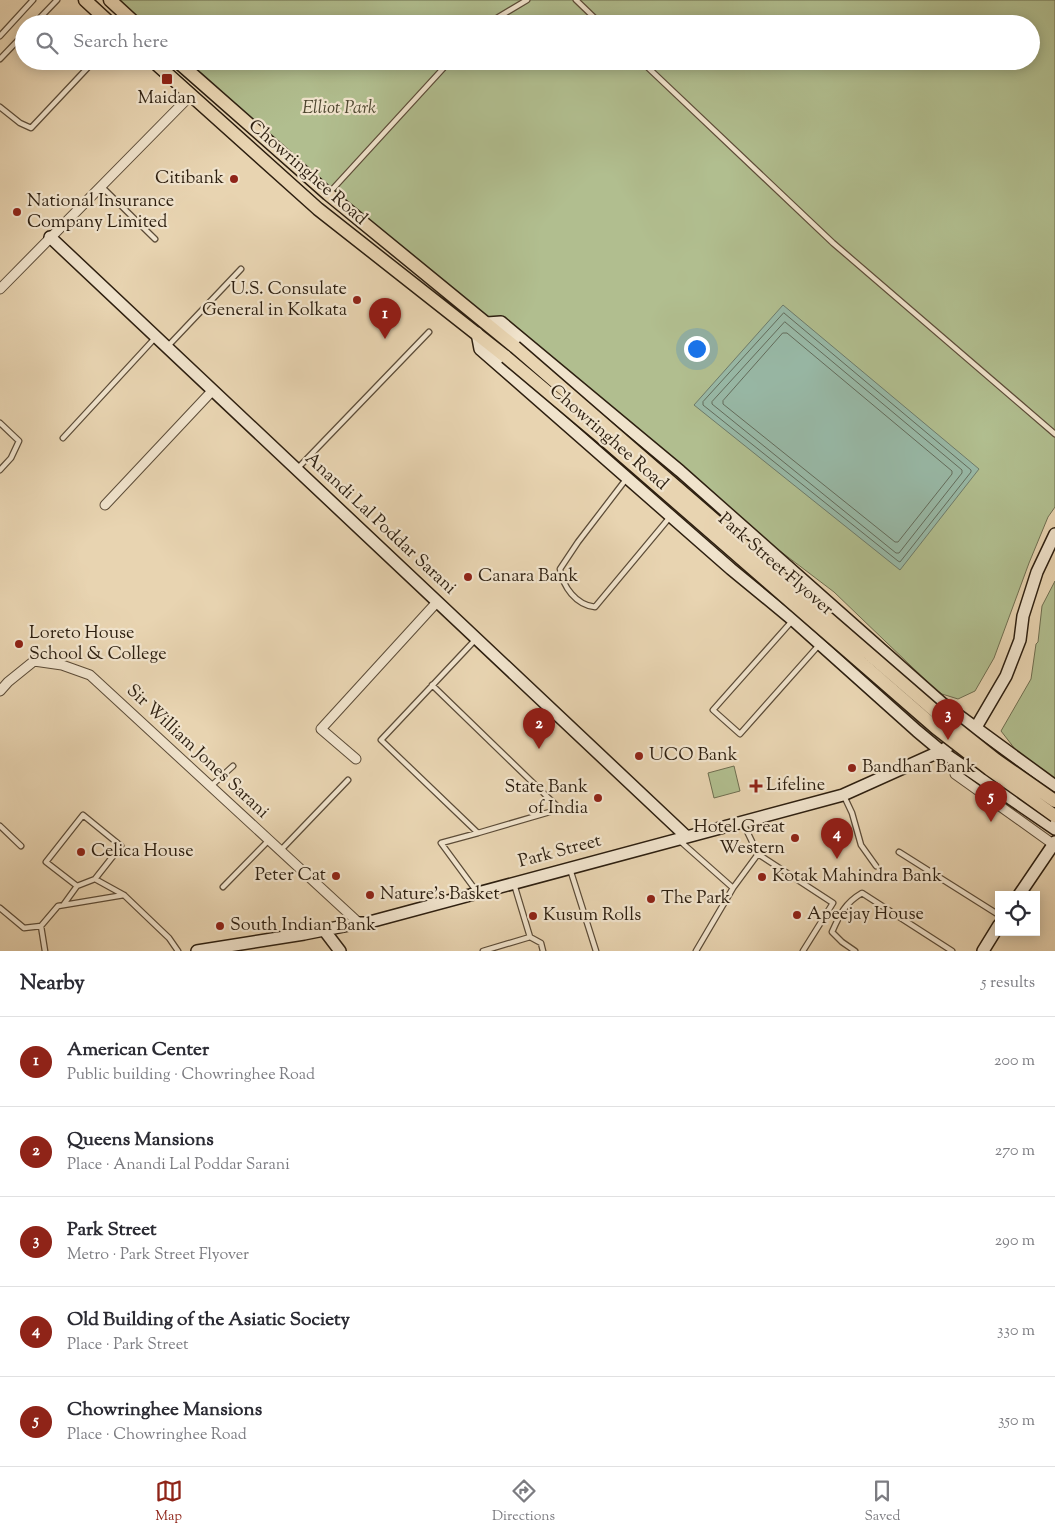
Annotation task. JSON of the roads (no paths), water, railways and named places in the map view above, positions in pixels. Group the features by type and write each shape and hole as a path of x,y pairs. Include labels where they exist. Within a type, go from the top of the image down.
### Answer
{"main road":[{"path":"85,0 101,15"},
{"path":"110,0 126,15"},
{"name":"Chowringhee Road","path":"163,70 318,209 477,333 480,349 667,520 793,620 941,751 1055,829"},
{"name":"Chowringhee Road","path":"187,70 328,194 487,323 501,322 680,471 942,704 1055,786"},
{"path":"211,113 222,101"},
{"name":"Anandi Lal Poddar Sarani","path":"50,237 477,638 682,838"},
{"name":"Park Street Flyover","path":"487,323 511,352 607,442 936,728 1055,816"},
{"name":"Park Street Flyover","path":"477,333 511,352 943,718 996,760 1055,801"},
{"path":"975,729 1006,676 1020,640 1023,616 1037,572 1055,534"},
{"path":"731,569 742,569 753,564 759,553 759,541"},
{"name":"Park Street","path":"198,951 366,923 843,795 941,751 975,729"},
{"path":"1022,891 1054,843"},
{"path":"324,930 340,951"},
{"path":"984,951 995,932"}],"street":[{"path":"0,289 191,95"},
{"path":"104,505 213,390"},
{"path":"356,759 321,729 438,602"},
{"name":"Sir William Jones Sarani","path":"0,690 34,661 62,665 90,675 359,923"},
{"path":"955,774 1054,843"}],"lane":[{"path":"19,15 33,0"},
{"path":"43,15 57,0"},
{"path":"502,15 527,0"},
{"path":"576,0 592,15"},
{"path":"0,36 15,20"},
{"path":"0,59 15,43"},
{"path":"0,107 20,123 31,128 86,70"},
{"path":"328,194 442,70"},
{"path":"650,70 833,243 1055,434"},
{"path":"101,186 155,239"},
{"path":"167,347 241,269"},
{"path":"296,469 429,332"},
{"path":"63,438 156,337"},
{"path":"0,423 18,441 11,458 0,470"},
{"path":"624,482 563,562 560,569 562,578 575,598 585,606 595,607 667,520"},
{"path":"793,620 713,710 740,734 819,645"},
{"path":"477,638 381,740 478,833"},
{"path":"432,686 560,809 441,843 478,893"},
{"path":"211,786 233,766"},
{"path":"280,851 348,780"},
{"path":"843,795 852,813 861,845 876,866"},
{"path":"64,904 77,886 95,879 121,846 83,816 46,862 77,886"},
{"path":"742,822 758,854 833,903 803,951"},
{"path":"0,826 21,846"},
{"path":"682,838 733,888"},
{"path":"223,887 269,840"},
{"path":"899,852 995,912"},
{"path":"696,951 733,888 758,854"},
{"path":"570,868 596,951"},
{"path":"95,879 124,895 169,938 178,951"},
{"path":"513,883 530,937 541,943 543,951"},
{"path":"855,951 832,932 840,914 851,900 862,893 952,951"},
{"path":"0,908 24,928 41,926 58,906 64,904 124,895"},
{"path":"41,926 45,951"},
{"path":"483,951 530,937"}],"water":[{"path":"783,305 979,469 900,570 694,405"}],"place":[{"name":"Maidan","path":"167,79"},
{"name":"Citibank","path":"234,179"},
{"name":"National Insurance Company Limited","path":"17,212"},
{"name":"U.S. Consulate General in Kolkata","path":"357,300"},
{"name":"American Center","path":"385,339"},
{"name":"Canara Bank","path":"468,577"},
{"name":"Loreto House School & College","path":"19,644"},
{"name":"Park Street","path":"948,740"},
{"name":"Queens Mansions","path":"539,749"},
{"name":"UCO Bank","path":"639,756"},
{"name":"Bandhan Bank","path":"852,768"},
{"name":"Lifeline","path":"756,786"},
{"name":"State Bank of India","path":"598,798"},
{"name":"Chowringhee Mansions","path":"991,822"},
{"name":"Hotel Great Western","path":"795,838"},
{"name":"Celica House","path":"81,852"},
{"name":"Old Building of the Asiatic Society","path":"837,859"},
{"name":"Peter Cat","path":"336,876"},
{"name":"Kotak Mahindra Bank","path":"762,877"},
{"name":"Nature's Basket","path":"370,895"},
{"name":"The Park","path":"651,899"},
{"name":"Apeejay House","path":"797,915"},
{"name":"Kusum Rolls","path":"533,916"},
{"name":"South Indian Bank","path":"220,926"}],"park label":[{"name":"Elliot Park","path":"339,109"}]}
